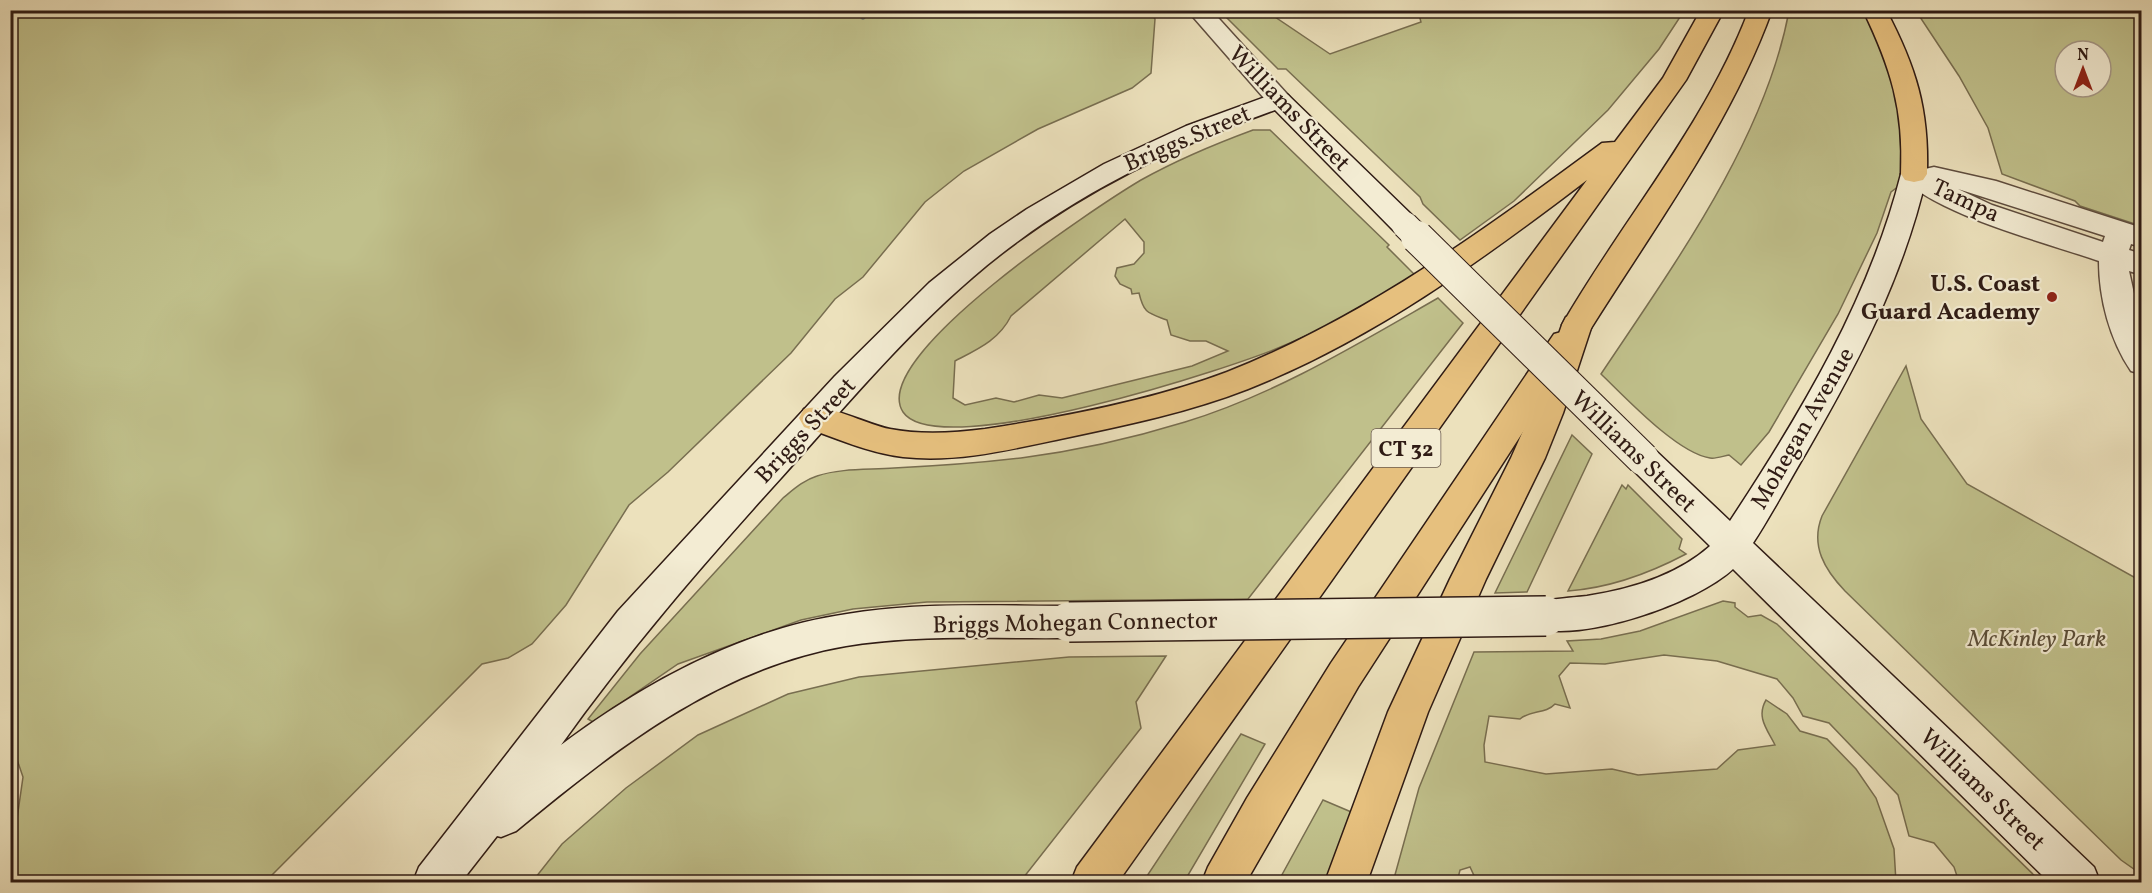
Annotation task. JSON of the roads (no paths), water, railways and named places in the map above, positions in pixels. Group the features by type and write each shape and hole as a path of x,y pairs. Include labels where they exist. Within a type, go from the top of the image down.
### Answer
{"main road":[{"name":"Williams Street","path":"1198,10 1279,100 1405,225 1642,459 2079,882"},
{"name":"CT 32","path":"1092,882 1639,128 1688,59 1713,10"},
{"name":"CT 32","path":"1223,882 1264,807 1379,620 1577,325 1704,128 1740,63 1761,10"},
{"path":"1874,10 1898,60 1910,92 1917,135 1914,174"},
{"name":"Briggs Street","path":"434,882 464,846 610,648 815,418 914,314 971,263 1039,214 1092,181 1156,148 1279,100"},
{"path":"815,418 884,441 932,445 982,441 1040,431 1209,390 1259,372 1389,306 1481,244 1639,128"},
{"name":"Tampa","path":"1914,174 1935,189 1966,205 2125,242 2142,265"},
{"name":"Mohegan Avenue","path":"1731,545 1814,411 1875,298 1892,261 1906,216 1914,174"},
{"path":"2125,242 2116,281 2131,346 2142,363"},
{"path":"1346,882 1408,712 1468,579 1528,458 1547,413 1577,325"},
{"name":"Briggs Mohegan Connector","path":"464,846 603,736 680,688 732,663 800,640 846,630 902,625 1546,616 1597,610 1648,597 1706,570 1731,545"}],"waterway":[{"path":"863,16 866,10"}],"place":[{"name":"U.S. Coast Guard Academy","path":"2052,297"}],"park label":[{"name":"McKinley Park","path":"2037,638"}]}
